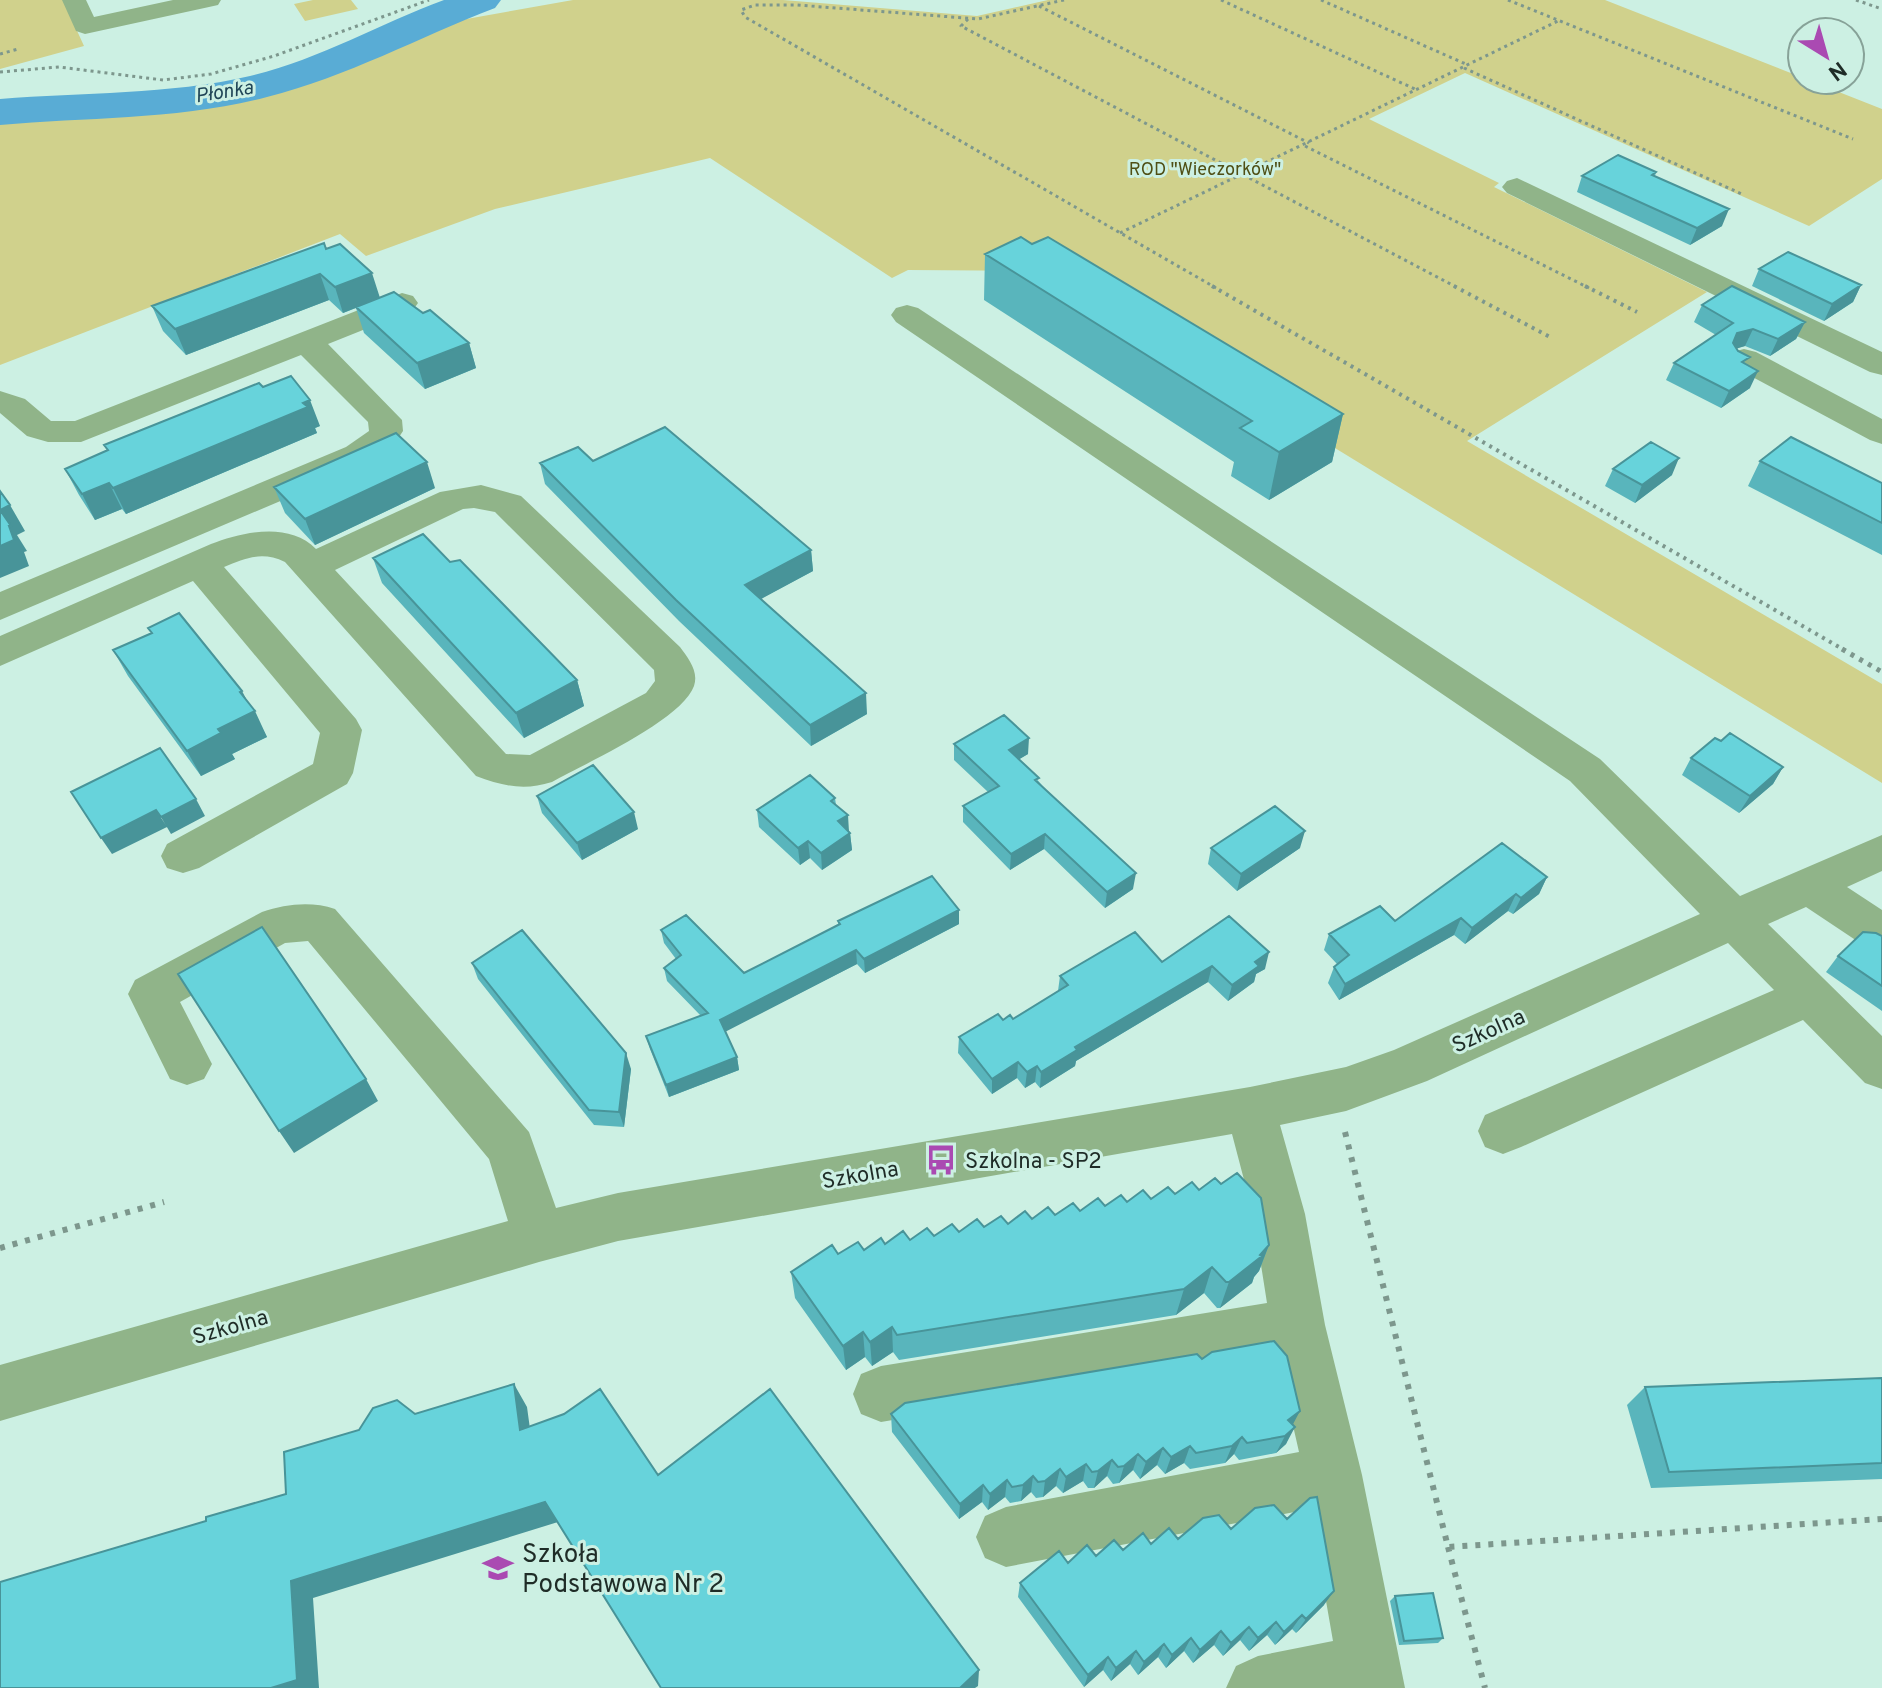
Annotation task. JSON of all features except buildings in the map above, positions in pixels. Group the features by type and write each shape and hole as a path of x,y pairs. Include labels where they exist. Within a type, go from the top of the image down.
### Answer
{"street":[{"path":"74,0 85,26 209,0"},
{"path":"1517,187 1882,365"},
{"path":"0,401 11,405 38,430 53,435 81,431 402,303"},
{"path":"907,315 1585,770 1882,1068"},
{"path":"0,607 358,455 379,441 386,431 385,420 306,341"},
{"path":"1744,359 1882,433"},
{"path":"0,652 199,563 262,541 283,545 298,553 491,765 511,772 537,771 660,703 675,684 674,668 666,657 508,504 493,497 474,495 453,500 311,566"},
{"path":"183,856 332,773 341,730 199,563"},
{"name":"Szkolna","path":"0,1393 539,1237 649,1212 1250,1109 1346,1089 1410,1066 1882,852"},
{"path":"1810,886 1882,934"},
{"path":"187,1064 152,994 278,925 319,922 511,1148 539,1237"},
{"path":"1503,1131 1811,995"},
{"path":"1250,1109 1279,1214 1298,1325 1333,1475 1371,1676 1258,1688"},
{"path":"881,1394 1298,1325"},
{"path":"1006,1537 1333,1475"}],"path":[{"path":"0,72 65,68 118,77 173,79 217,74 286,55 429,0"},
{"path":"1064,0 968,18 797,5 755,5 741,10 745,17 1882,672"},
{"path":"1221,0 1418,90"},
{"path":"1321,0 1469,66"},
{"path":"1508,0 1853,139"},
{"path":"1856,0 1882,9"},
{"path":"1039,6 1637,312"},
{"path":"968,18 961,26 1552,338"},
{"path":"1120,233 1560,20"},
{"path":"0,54 18,49"},
{"path":"1463,68 1744,195"},
{"path":"1342,1120 1485,1688"},
{"path":"0,1248 164,1202"},
{"path":"1448,1547 1882,1519"}],"green space":[{"path":"0,0 63,0 84,46 0,69"},
{"path":"313,0 351,0 358,9 305,21 294,4"},
{"name":"ROD \"Wieczorków\"","path":"573,0 783,0 977,16 1048,0 1605,0 1786,71 1786,96 1849,96 1882,109 1882,179 1809,226 1465,73 1369,119 1499,183 1494,187 1707,292 1467,441 1882,684 1882,783 1046,271 908,270 892,278 710,158 495,209 366,256 340,234 0,365 0,124 217,104 317,78 444,23"}],"waterway":[{"name":"Płonka","path":"0,112 191,99 254,88 311,71 481,0"}],"place":[{"name":"Szkolna - SP2","path":"941,1160"},
{"name":"Szkoła Podstawowa Nr 2","path":"498,1568"}]}
